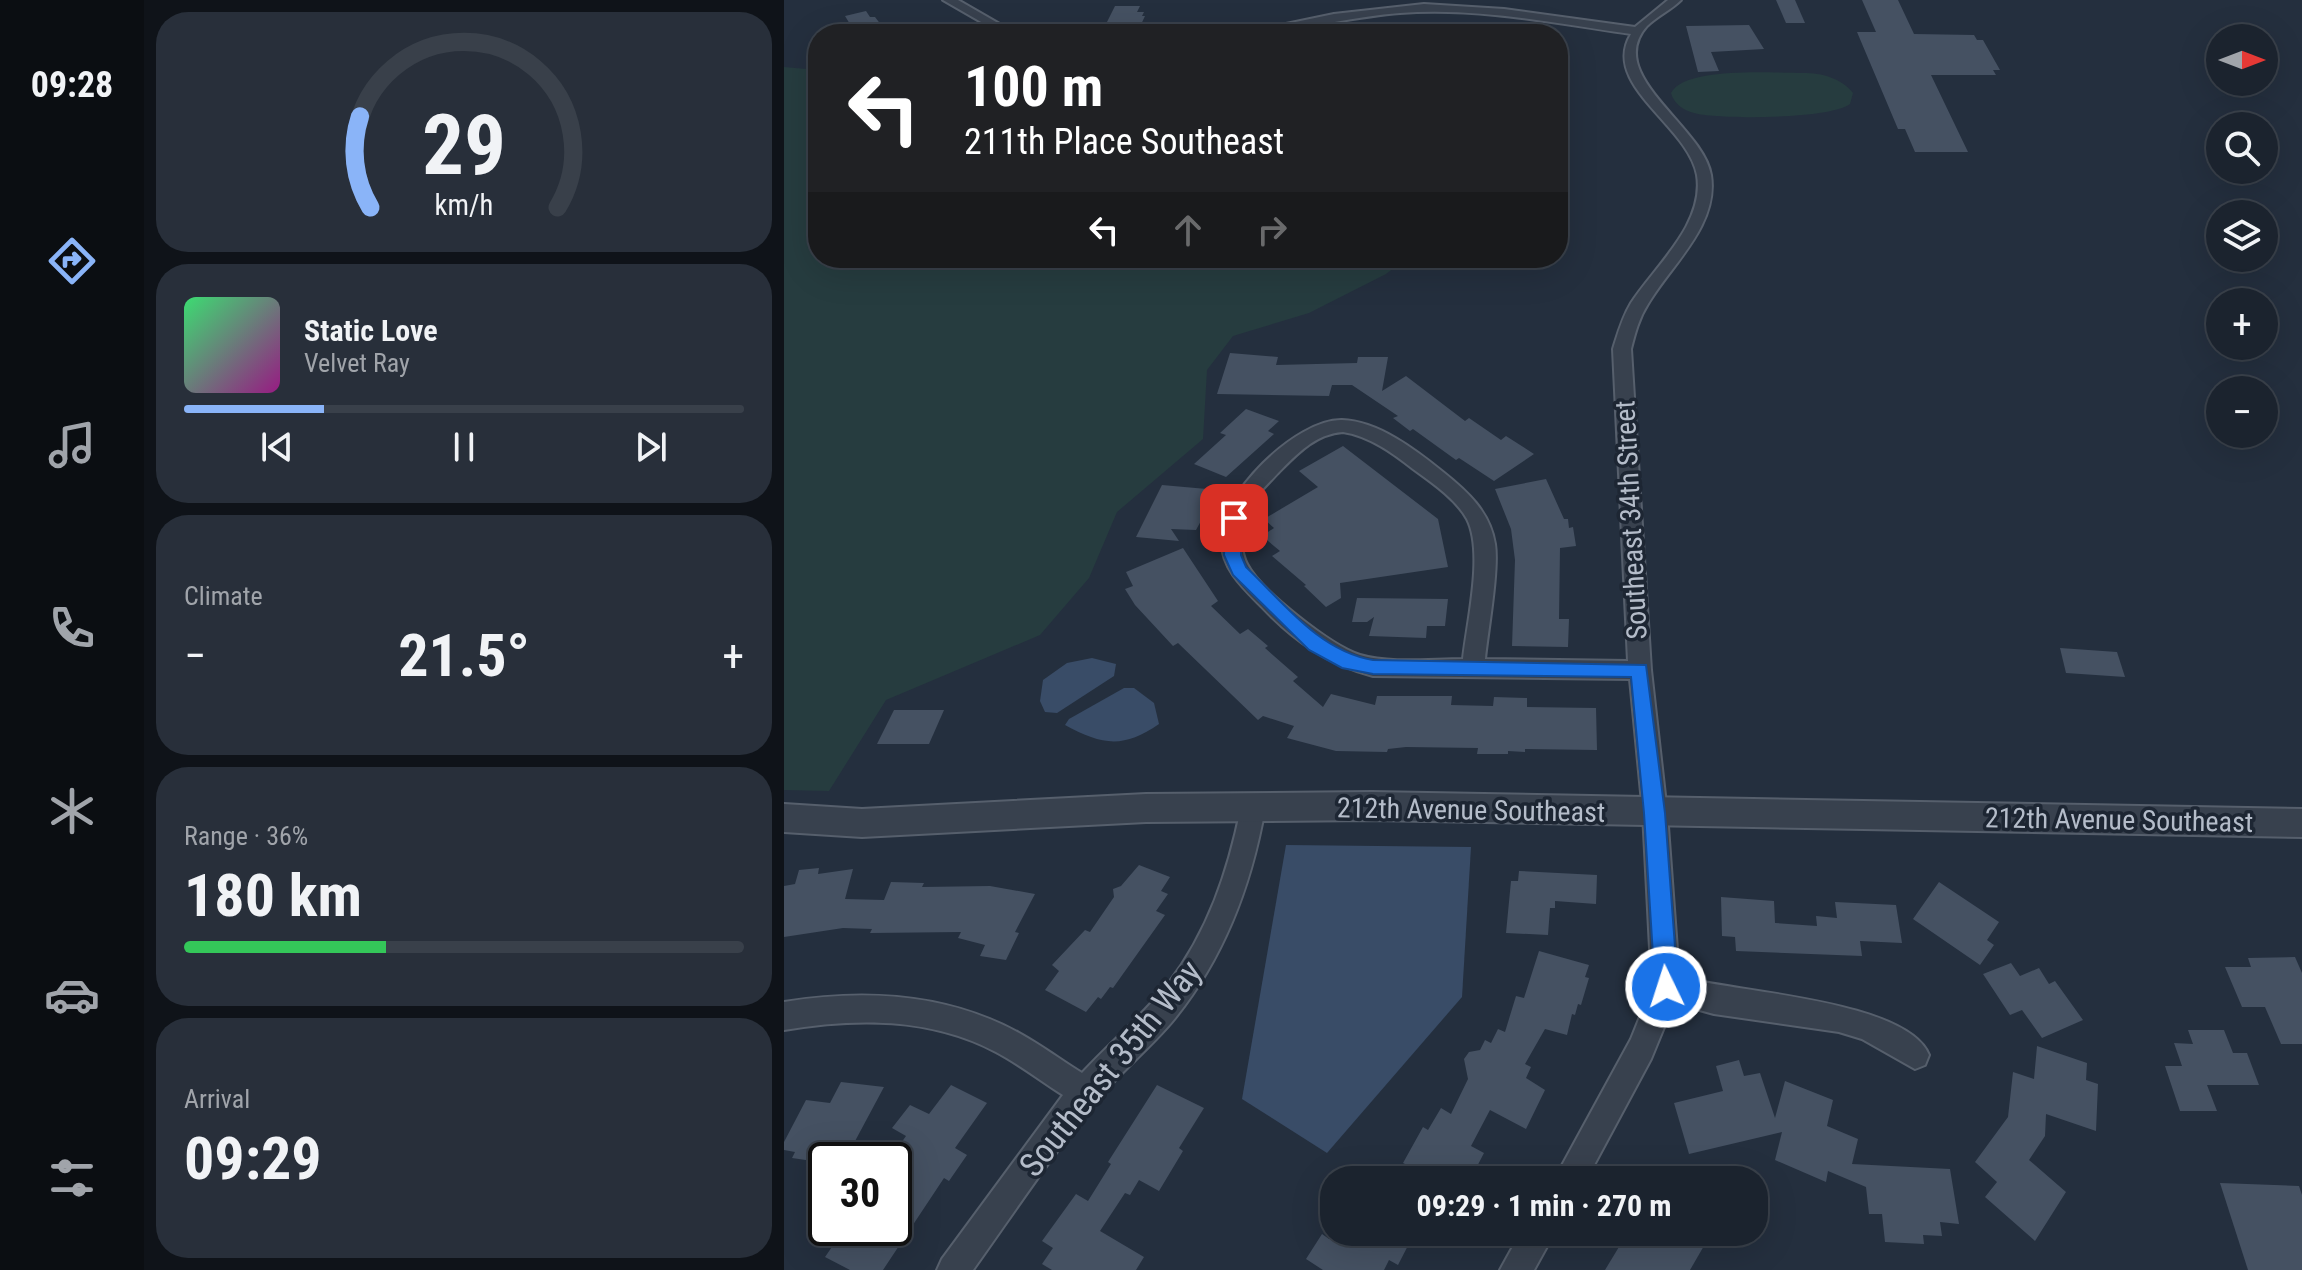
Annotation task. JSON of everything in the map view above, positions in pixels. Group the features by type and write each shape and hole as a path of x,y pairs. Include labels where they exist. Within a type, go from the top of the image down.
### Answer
{"street":[{"path":"949,0 993,24"},
{"path":"1304,24 1389,10 1426,8 1488,11 1637,31 1660,9 1675,0"},
{"name":"Southeast 34th Street","path":"1577,1166 1641,1049 1666,987 1655,813 1640,670 1622,366 1623,335 1697,218 1704,180 1696,153 1687,138 1634,79 1629,54 1637,31"},
{"path":"1473,668 1485,547 1474,513 1461,498 1373,434 1360,428 1343,426 1308,435 1242,501 1234,518 1232,555 1239,570 1316,645 1349,663 1373,667 1640,670"},
{"name":"212th Avenue Southeast","path":"784,818 862,823 1146,808 1372,806 2302,823"},
{"name":"Southeast 35th Way","path":"953,1270 1085,1092 1162,1013 1196,965 1221,922 1239,879 1253,808"},
{"path":"1666,987 1714,1000 1839,1018 1869,1027 1915,1055"},
{"path":"784,1016 822,1009 860,1008 939,1016 1005,1041 1085,1092"},
{"path":"1516,1270 1531,1246"}],"green space":[{"path":"784,67 808,69 808,268 1394,268 1309,313 1233,336 1207,370 1203,439 1117,512 1089,578 1040,635 886,700 829,791 784,790"},
{"path":"1803,73 1837,80 1853,93 1850,104 1821,113 1726,117 1686,110 1671,93 1693,78 1711,75"}],"water":[{"path":"1092,658 1116,664 1114,676 1057,713 1045,712 1040,701 1043,680 1067,663"},
{"path":"1124,688 1134,688 1154,703 1159,724 1123,741 1090,737 1065,725 1069,719"},
{"path":"1286,845 1471,847 1462,997 1327,1153 1242,1099"}],"building":[{"path":"1776,0 1795,0 1805,23 1786,23"},
{"path":"1862,0 1898,0 1914,34 1974,35 1977,40 1983,40 2000,70 1993,70 1996,75 1931,75 1968,152 1915,152 1905,129 1898,129 1857,32 1876,32"},
{"path":"1115,6 1140,6 1137,12 1144,12 1141,24 1106,24"},
{"path":"866,11 880,24 850,24 845,16"},
{"path":"1749,25 1764,49 1711,52 1719,71 1698,72 1686,26"},
{"path":"1230,353 1278,357 1276,365 1357,363 1358,357 1388,357 1382,391 1406,376 1465,421 1469,418 1501,440 1506,436 1534,454 1494,481 1459,458 1456,460 1413,429 1410,431 1393,418 1398,416 1352,385 1332,385 1329,396 1217,394"},
{"path":"1246,409 1279,421 1268,431 1274,434 1226,477 1194,464 1226,435 1220,433"},
{"path":"1343,446 1438,519 1448,567 1340,583 1341,598 1326,607 1272,556 1280,551 1262,536 1274,528 1264,519 1318,487 1299,471"},
{"path":"1546,479 1564,519 1568,519 1569,528 1573,527 1576,546 1560,548 1559,619 1569,619 1568,647 1512,646 1515,560 1511,529 1495,489"},
{"path":"1162,485 1218,490 1196,530 1171,529 1179,541 1136,537"},
{"path":"1183,548 1218,601 1211,606 1240,634 1248,629 1268,646 1265,648 1298,677 1293,681 1323,707 1331,694 1375,705 1377,696 1452,696 1451,705 1493,706 1494,697 1527,698 1527,707 1596,708 1597,750 1525,749 1525,752 1508,751 1508,754 1477,754 1478,748 1406,747 1388,749 1387,752 1336,751 1287,738 1294,726 1263,716 1258,720 1178,643 1173,646 1135,605 1125,589 1133,586 1126,572"},
{"path":"1357,598 1448,599 1445,626 1427,626 1426,638 1369,636 1374,617 1367,622 1352,622"},
{"path":"2060,648 2117,652 2125,677 2066,673"},
{"path":"894,710 944,710 929,744 877,744"},
{"path":"1139,865 1170,877 1161,891 1168,894 1156,911 1165,915 1113,988 1110,987 1101,999 1098,997 1086,1012 1045,990 1059,971 1052,965 1085,930 1090,932 1114,897 1113,889 1121,886"},
{"path":"819,868 818,874 853,869 845,899 884,900 891,882 924,883 922,887 990,886 1035,894 1015,932 1019,933 1006,960 980,956 985,945 958,938 961,932 870,933 872,929 843,928 784,937 784,886 795,884 799,870"},
{"path":"1519,871 1597,875 1596,904 1555,901 1555,908 1550,908 1548,935 1506,933 1511,881 1518,881"},
{"path":"1939,882 1999,922 1987,940 1994,945 1980,965 1913,919"},
{"path":"1721,897 1774,901 1775,923 1817,926 1816,916 1837,918 1835,902 1896,905 1902,943 1860,941 1862,956 1736,951 1735,937 1722,936"},
{"path":"1539,951 1589,965 1585,977 1589,978 1581,1005 1578,1004 1575,1015 1572,1014 1567,1035 1545,1029 1525,1064 1531,1067 1526,1078 1545,1090 1526,1129 1490,1110 1471,1146 1484,1153 1477,1166 1409,1166 1403,1163 1423,1127 1428,1130 1441,1108 1451,1114 1468,1079 1464,1059 1469,1052 1480,1050 1485,1040 1491,1043 1498,1029 1505,1032 1516,996 1524,998"},
{"path":"2295,957 2302,973 2302,1044 2281,1044 2265,1007 2242,1007 2225,967 2251,967 2248,958"},
{"path":"2011,963 2020,976 2039,968 2049,984 2055,981 2083,1020 2042,1038 2022,1010 2010,1015 1983,974"},
{"path":"2188,1030 2224,1030 2233,1053 2247,1053 2259,1085 2207,1085 2217,1111 2180,1111 2165,1066 2182,1066 2174,1043 2193,1044"},
{"path":"2037,1046 2087,1063 2086,1080 2098,1084 2096,1131 2046,1114 2045,1136 2029,1160 2066,1192 2035,1241 1985,1197 1997,1182 1975,1162 2008,1117 2013,1072 2034,1079"},
{"path":"1739,1060 1744,1076 1760,1073 1775,1118 1785,1081 1833,1100 1827,1126 1858,1139 1852,1164 1950,1169 1959,1224 1940,1222 1942,1236 1923,1235 1924,1244 1885,1242 1882,1214 1869,1214 1866,1187 1828,1171 1826,1182 1775,1160 1782,1132 1689,1154 1674,1103 1723,1091 1716,1066"},
{"path":"841,1082 884,1087 855,1142 808,1142 808,1160 792,1158 795,1152 784,1150 784,1142 806,1100 830,1103"},
{"path":"951,1085 987,1103 955,1148 967,1155 949,1181 944,1178 912,1226 912,1142 902,1142 906,1136 892,1128 910,1105 929,1114"},
{"path":"1157,1085 1204,1108 1179,1148 1183,1151 1159,1191 1139,1180 1130,1195 1125,1193 1100,1231 1144,1257 1136,1270 1052,1270 1042,1264 1053,1248 1042,1241 1076,1194 1088,1201 1111,1164 1108,1162"},
{"path":"2220,1183 2299,1186 2302,1195 2302,1270 2248,1270"},
{"path":"1320,1237 1320,1246 1408,1246 1398,1265 1389,1260 1384,1270 1323,1270 1306,1259"},
{"path":"833,1246 899,1246 883,1270 850,1270 825,1257"},
{"path":"1620,1246 1704,1246 1690,1270 1605,1270"}],"route":[{"path":"1234,518 1232,555 1239,570 1316,645 1349,663 1373,667 1640,670 1655,813 1666,987"}]}
